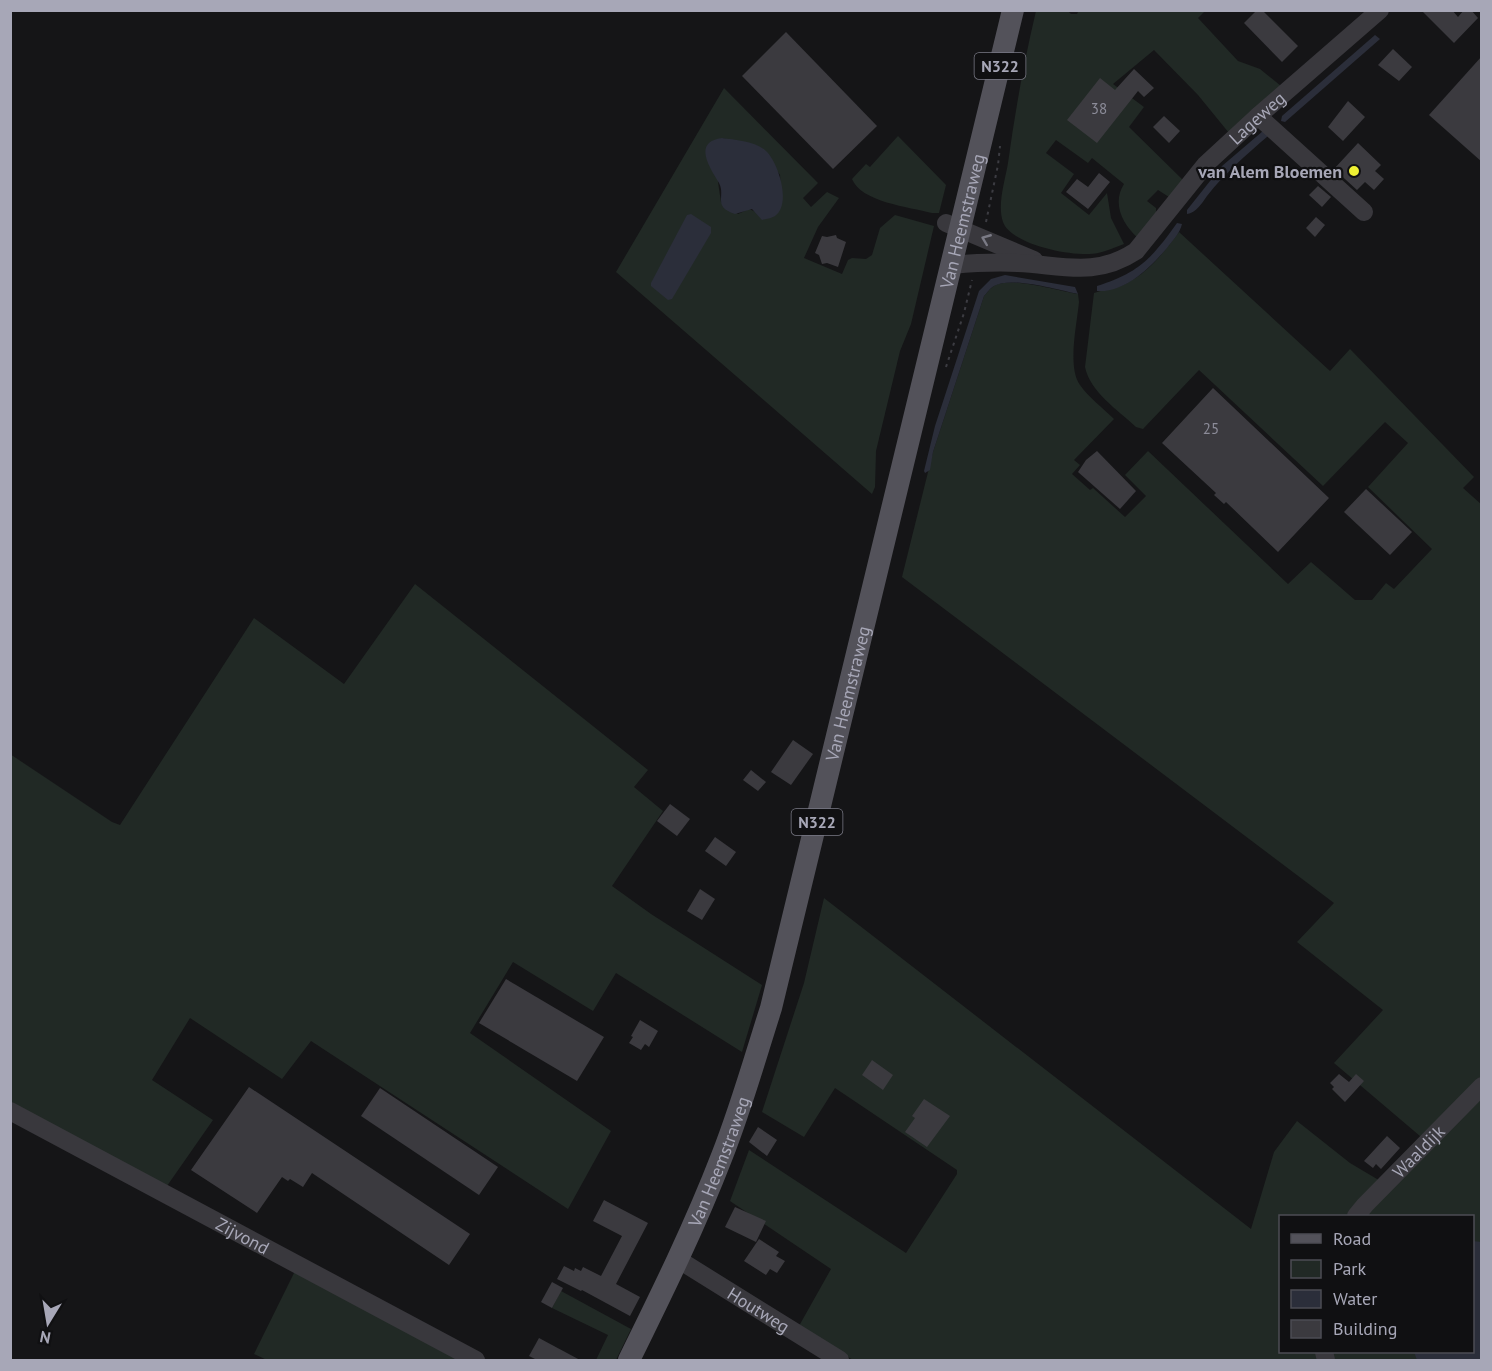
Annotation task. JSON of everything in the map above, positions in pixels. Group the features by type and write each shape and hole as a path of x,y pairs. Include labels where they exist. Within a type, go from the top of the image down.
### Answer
{"main road":[{"name":"Van Heemstraweg","path":"629,1360 679,1260 723,1155 771,1008 952,265 953,226 1013,10"}],"street":[{"name":"Lageweg","path":"952,265 1019,263 1082,269 1105,266 1125,259 1136,251 1206,164 1380,10"},
{"path":"1258,116 1364,212"},
{"name":"Lageweg","path":"953,226 1050,266"},
{"name":"Waaldijk","path":"1357,1215 1482,1086"},
{"name":"Zijvond","path":"10,1111 476,1360"},
{"name":"Houtweg","path":"679,1260 840,1360"}],"green space":[{"path":"1079,10 1205,11 1198,18 1238,61 1260,69 1281,86 1229,133 1198,95 1154,50 1113,84 1144,107 1129,127 1186,183 1169,197 1158,190 1147,201 1156,208 1156,215 1138,238 1127,226 1120,213 1119,198 1124,184 1092,158 1088,163 1056,140 1046,153 1074,174 1061,193 1089,215 1107,193 1111,218 1124,244 1088,254 1075,254 1031,243 1008,230 1001,215 1002,193 1020,87 1036,11 1068,11 1071,14 1077,14"},
{"path":"724,88 818,183 803,198 811,207 827,192 839,198 818,227 804,258 842,274 848,260 866,259 872,255 880,228 895,215 934,226 911,324 900,351 876,451 875,487 872,494 616,272","holes":["722,138 759,147 780,175 782,204 773,217 758,215 749,209 738,214 721,202 718,182"]},
{"path":"898,136 946,185 939,213 899,206 875,198 857,187 852,179 866,164 870,167"},
{"path":"1179,232 1330,371 1350,349 1474,477 1463,488 1482,505 1481,1083 1427,1142 1334,1063 1383,1010 1297,942 1334,903 902,577 933,452 984,296 994,286 1002,283 1023,283 1078,294 1073,357 1076,377 1088,394 1114,419 1074,460 1080,465 1072,474 1090,490 1093,488 1125,517 1146,496 1125,475 1148,451 1288,584 1311,562 1355,600 1372,600 1386,583 1394,589 1432,549 1368,487 1408,443 1385,422 1323,486 1199,370 1143,429 1136,427 1113,407 1093,385 1085,367 1094,293 1119,287 1142,273"},
{"path":"415,584 648,770 634,787 663,811 612,886 651,914 762,985 742,1052 616,973 593,1011 513,962 470,1033 611,1131 568,1209 311,1041 282,1079 190,1018 152,1080 213,1120 167,1186 11,1104 10,754 112,822 120,825 254,618 344,684"},
{"path":"824,898 1251,1229 1274,1152 1297,1121 1350,1163 1382,1182 1347,1215 1279,1215 1279,1353 1320,1353 1322,1360 853,1360 799,1326 831,1269 730,1201 749,1150 906,1253 957,1174 957,1170 835,1088 804,1137 762,1112 804,983"},
{"path":"1481,1092 1481,1360 1332,1360 1331,1353 1474,1353 1474,1215 1364,1215"},
{"path":"295,1271 462,1360 267,1360 254,1354"},
{"path":"561,1291 631,1329 616,1360 596,1360 608,1335 552,1308"}],"water":[{"path":"1375,35 1380,39 1285,122 1281,121 1282,116"},
{"path":"1263,131 1268,136 1228,172 1196,210 1187,214 1187,210 1222,166"},
{"path":"722,138 757,145 771,156 779,173 783,193 780,210 775,216 762,220 752,209 735,214 724,208 721,201 721,188 708,163 705,150 713,140"},
{"path":"691,214 711,227 711,233 672,299 668,300 651,286 651,283 687,215"},
{"path":"1177,223 1182,224 1176,236 1145,271 1127,284 1107,291 1097,291 1097,286 1124,276 1143,263 1160,246"},
{"path":"1005,275 1075,287 1078,294 1011,282 994,286 984,296 933,452 930,470 925,473 935,426 979,291 991,279"},
{"path":"1474,1241 1481,1242 1481,1360 1417,1360 1414,1353 1474,1353"}],"building":[{"path":"1257,10 1262,10 1298,46 1282,62 1244,23"},
{"path":"1421,10 1452,10 1458,17 1464,10 1471,10 1478,18 1454,43"},
{"path":"786,32 877,126 833,169 742,76"},
{"path":"1393,49 1412,67 1399,81 1378,65"},
{"path":"1482,56 1482,162 1429,115"},
{"path":"1134,69 1154,88 1144,97 1138,91 1097,143 1067,120 1100,78 1115,90"},
{"path":"1348,101 1365,117 1343,141 1328,127"},
{"path":"1164,116 1180,131 1169,143 1153,127"},
{"path":"1358,143 1381,165 1375,171 1384,179 1374,190 1365,182 1357,190 1334,169"},
{"path":"1099,173 1110,182 1088,209 1066,192 1077,179 1088,187"},
{"path":"1318,186 1331,197 1322,207 1309,195"},
{"path":"1316,217 1325,225 1315,237 1306,228"},
{"path":"836,235 837,238 846,242 838,267 827,263 822,264 819,255 815,253 822,236"},
{"path":"1213,388 1329,498 1278,552 1226,502 1224,504 1214,495 1216,493 1162,443"},
{"path":"1097,451 1136,491 1120,509 1078,472 1086,460"},
{"path":"1366,489 1412,532 1390,555 1344,512"},
{"path":"793,740 813,754 791,785 771,772"},
{"path":"751,770 766,782 758,791 743,780"},
{"path":"670,804 690,819 677,836 657,821"},
{"path":"715,837 736,852 726,866 705,851"},
{"path":"700,889 715,899 702,920 687,911"},
{"path":"506,979 604,1037 577,1081 479,1023"},
{"path":"640,1020 658,1031 649,1047 645,1044 641,1050 629,1043"},
{"path":"872,1060 893,1075 883,1090 862,1075"},
{"path":"1339,1074 1349,1082 1356,1074 1364,1081 1345,1102 1332,1089 1334,1087 1330,1083"},
{"path":"249,1087 470,1234 449,1265 312,1173 303,1187 282,1177 257,1213 191,1170"},
{"path":"380,1088 498,1167 479,1195 361,1116"},
{"path":"924,1099 950,1116 927,1147 905,1132 915,1118 912,1116"},
{"path":"758,1127 777,1140 767,1156 749,1142"},
{"path":"1387,1136 1400,1148 1381,1169 1376,1164 1373,1168 1364,1161"},
{"path":"604,1200 648,1223 616,1284 640,1297 630,1316 557,1279 564,1266 574,1271 575,1268 581,1271 583,1267 601,1276 622,1236 593,1221"},
{"path":"735,1207 766,1221 756,1242 725,1227"},
{"path":"759,1239 779,1252 776,1256 785,1261 777,1273 770,1269 766,1275 744,1261"},
{"path":"552,1282 563,1288 552,1308 541,1302"},
{"path":"539,1338 580,1360 537,1360 529,1356"}],"place":[{"name":"van Alem Bloemen","path":"1354,171"}]}
